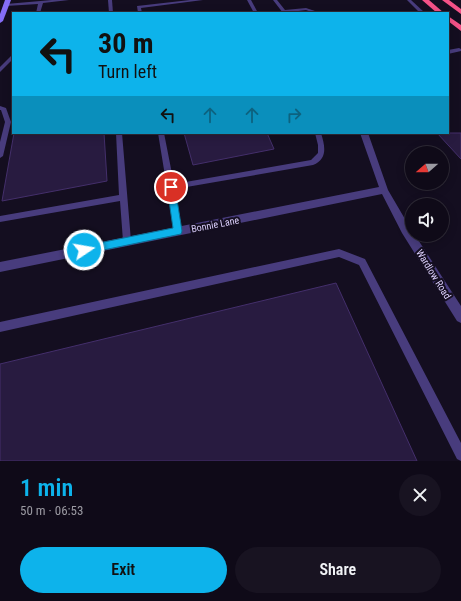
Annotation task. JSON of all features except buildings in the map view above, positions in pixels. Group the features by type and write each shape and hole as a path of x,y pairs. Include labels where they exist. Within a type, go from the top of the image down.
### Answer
{"highway":[{"path":"425,0 440,12"},
{"path":"445,0 461,12"},
{"path":"449,19 461,29"}],"main road":[{"path":"0,21 5,3"}],"street":[{"name":"Wardlow Road","path":"364,134 384,190 406,230 461,317"},
{"name":"Bonnie Lane","path":"0,267 384,190"}],"lane":[{"path":"5,3 67,0"},
{"path":"110,0 111,12"},
{"path":"140,12 139,7 201,0"},
{"path":"248,0 255,12"},
{"path":"275,0 284,12 306,9 316,12"},
{"path":"409,0 422,12"},
{"path":"38,12 42,2"},
{"path":"449,52 459,50"},
{"path":"0,70 11,61"},
{"path":"0,108 4,109 11,122 0,156"},
{"path":"119,134 127,242"},
{"path":"161,134 178,231"},
{"path":"171,187 313,162 318,159 322,153 318,134"},
{"path":"0,219 123,197"},
{"path":"0,327 339,253 362,262 461,455"}],"route":[{"path":"84,250 178,231 171,187"}]}
